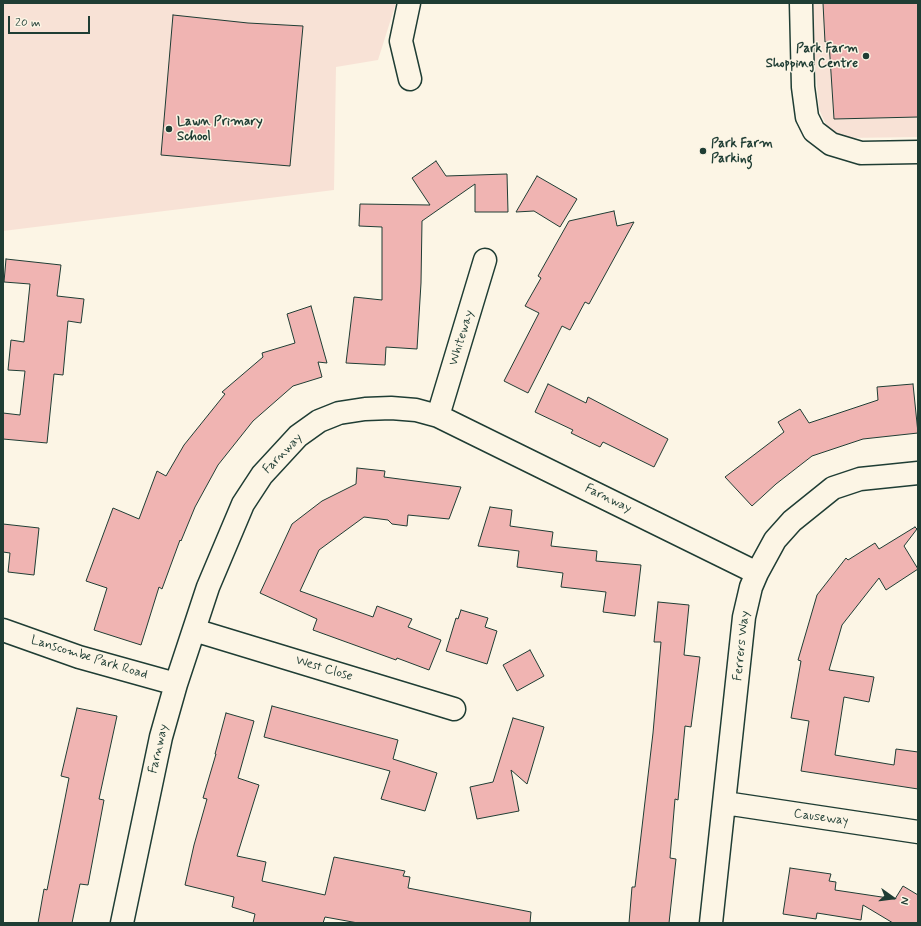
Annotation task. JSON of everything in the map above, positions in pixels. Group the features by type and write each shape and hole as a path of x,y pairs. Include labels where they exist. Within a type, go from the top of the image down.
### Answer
{"street":[{"path":"409,3 401,41 410,79"},
{"path":"801,3 803,87 807,117 814,131 832,144 861,153 918,152"},
{"name":"Whiteway","path":"438,416 485,260"},
{"name":"Farnway","path":"122,923 161,737 176,684 208,587 242,504 262,475 298,436 319,421 340,413 365,409 410,410 438,416 757,573"},
{"name":"Ferrers Way","path":"711,923 744,617 751,588 757,573 775,540 792,521 833,488 860,479 918,473"},
{"name":"Lanscombe Park Road","path":"3,630 66,653 176,684"},
{"name":"West Close","path":"194,630 454,708"},
{"name":"Causeway","path":"725,803 918,832"}],"shaded area":[{"name":"Lawn Primary School","path":"3,3 396,3 378,60 336,67 334,190 3,231"},
{"name":"Park Farm Shopping Centre","path":"810,3 918,3 918,137 846,138 828,129 819,109"}],"building":[{"name":"Park Farm Shopping Centre","path":"823,3 918,3 918,117 834,119 829,42 825,42"},
{"path":"173,15 248,23 303,26 290,166 161,155"},
{"path":"436,161 446,176 507,174 508,212 475,212 475,184 422,221 421,283 417,349 386,347 385,365 346,363 354,297 382,300 382,227 359,226 360,204 430,205 412,178"},
{"path":"537,176 577,199 560,227 534,211 516,212"},
{"path":"614,211 617,226 634,222 589,304 585,302 570,330 562,326 528,393 504,381 539,313 525,306 541,278 538,276 569,221"},
{"path":"6,259 61,265 57,296 84,299 81,323 68,321 63,375 54,374 47,443 3,439 3,413 20,415 25,371 8,370 11,340 24,342 30,284 4,282"},
{"path":"311,306 327,363 318,362 322,377 293,386 253,421 218,465 195,507 181,541 180,540 162,589 159,587 141,645 94,630 107,588 86,581 113,508 139,519 157,471 166,476 184,445 225,394 222,392 263,357 262,353 295,343 287,314"},
{"path":"548,384 586,403 588,397 668,439 654,467 603,442 600,447 571,433 573,430 535,412"},
{"path":"913,384 918,433 863,439 812,456 776,484 752,506 725,477 784,432 778,422 800,409 809,423 878,400 877,387"},
{"path":"357,468 385,471 384,477 461,487 449,519 408,515 407,526 392,524 388,520 364,517 319,550 300,591 373,617 377,606 412,619 408,627 441,640 429,670 397,658 396,660 313,630 317,619 260,593 292,524 322,501 356,484"},
{"path":"490,507 512,510 510,526 553,532 551,546 597,551 596,561 641,565 635,616 603,612 606,592 561,587 563,573 517,567 519,551 478,546"},
{"path":"3,524 39,528 34,575 8,572 10,553 3,552"},
{"path":"915,527 917,529 904,546 918,569 886,590 879,578 842,625 829,670 874,677 869,702 844,697 835,755 894,765 896,749 918,752 918,789 801,771 809,721 791,718 801,661 798,660 817,595 846,558 848,560 875,543 879,549"},
{"path":"658,602 689,605 684,655 700,657 691,727 685,726 678,800 675,799 670,858 676,859 669,923 629,923 632,887 635,887 653,733 661,642 654,642"},
{"path":"461,610 488,618 485,627 497,631 487,664 446,651 456,618 458,619"},
{"path":"530,650 544,676 517,691 503,665"},
{"path":"272,706 398,740 393,759 437,773 425,811 381,799 390,771 264,737"},
{"path":"77,708 117,716 99,799 104,800 88,885 80,884 72,923 38,923 44,889 47,890 69,778 61,776"},
{"path":"226,713 254,721 238,778 259,785 237,856 266,862 262,881 325,895 334,857 405,871 403,876 410,877 408,888 531,912 530,923 358,923 325,917 323,923 253,923 255,914 232,907 234,897 185,885 207,799 203,798"},
{"path":"513,718 544,727 527,784 511,770 519,811 477,819 470,787 493,782"},
{"path":"790,868 831,874 829,881 836,882 835,890 895,899 903,886 918,895 918,923 893,923 863,905 861,920 817,913 816,919 783,914"}],"place":[{"name":"Park Farm Shopping Centre","path":"866,56"},
{"name":"Lawn Primary School","path":"169,129"},
{"name":"Park Farm Parking","path":"703,151"}]}
